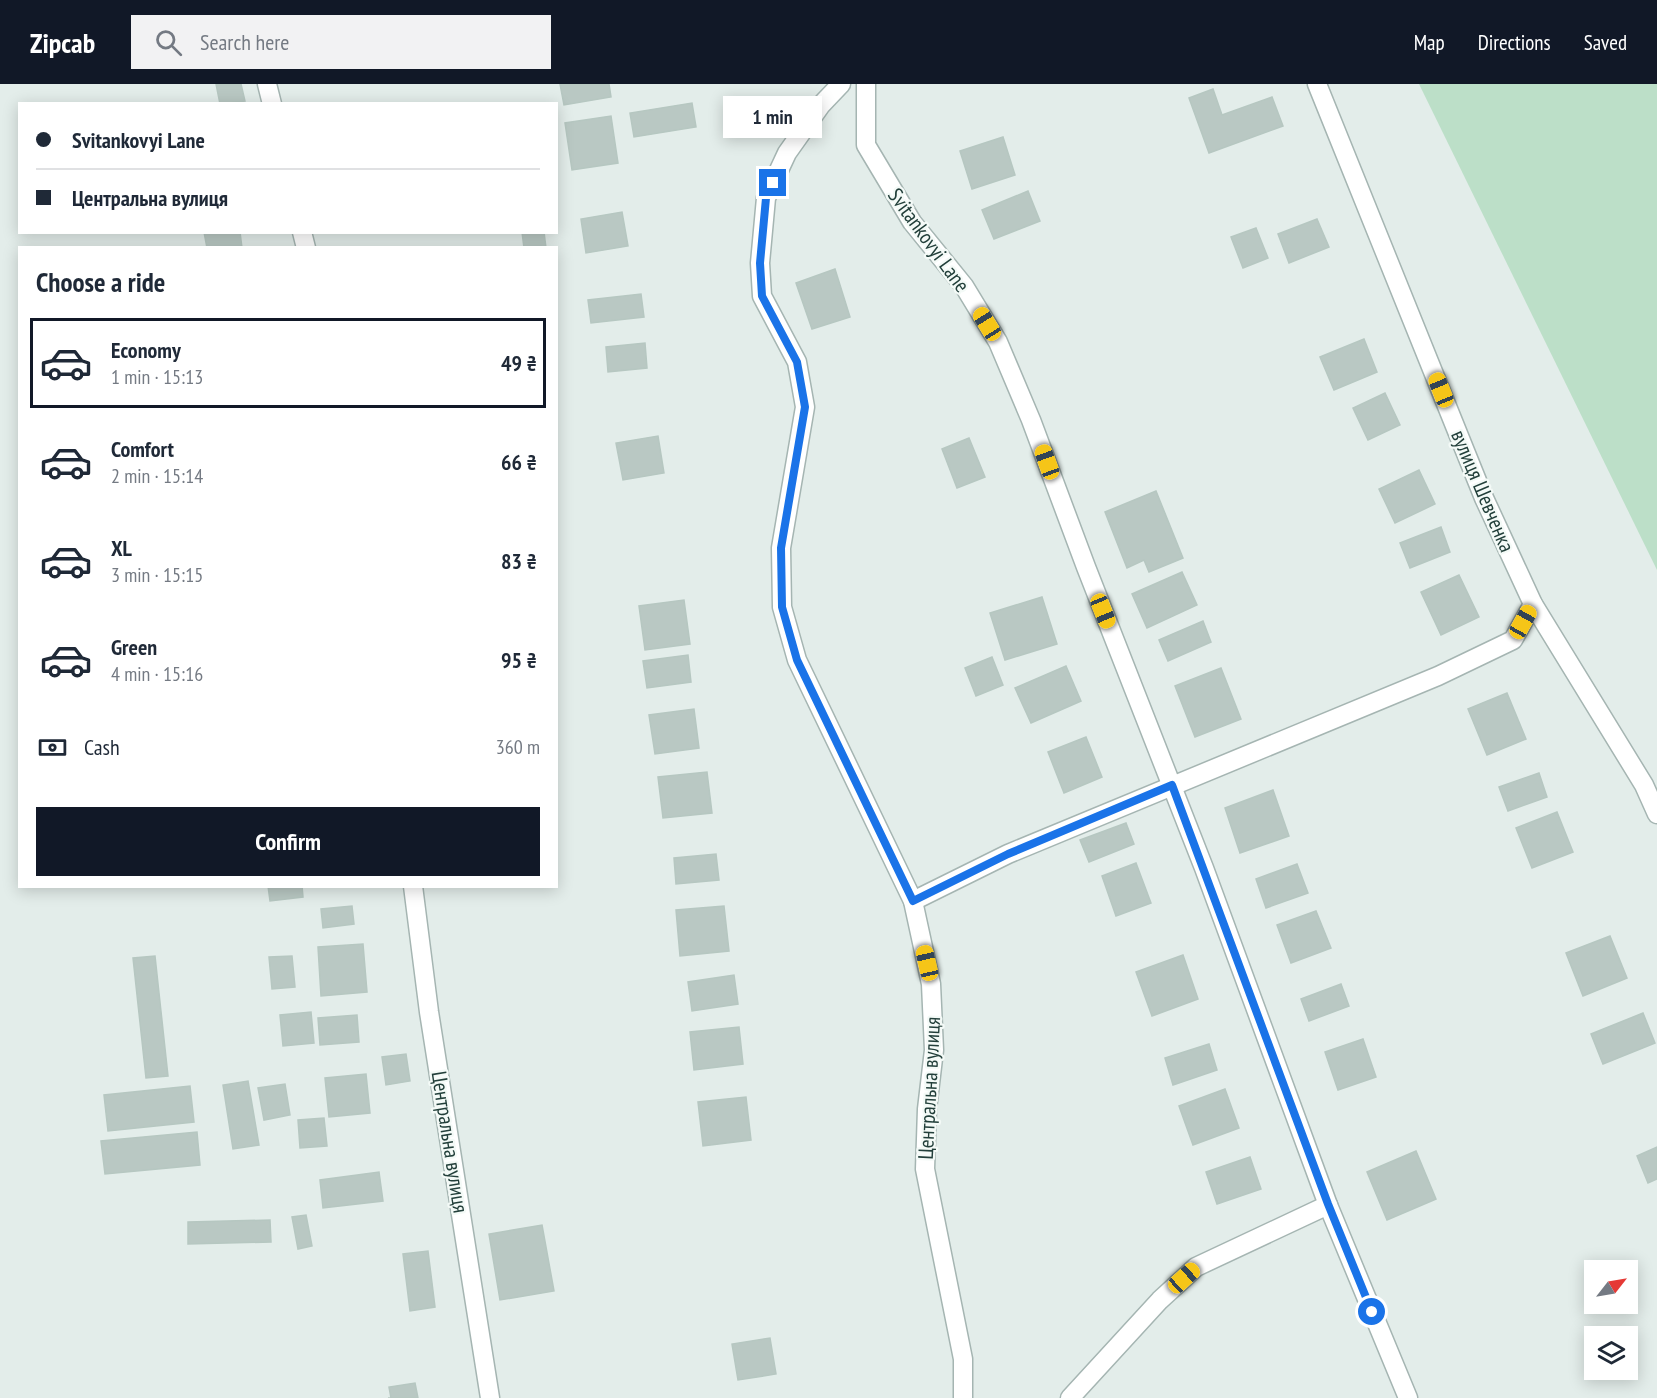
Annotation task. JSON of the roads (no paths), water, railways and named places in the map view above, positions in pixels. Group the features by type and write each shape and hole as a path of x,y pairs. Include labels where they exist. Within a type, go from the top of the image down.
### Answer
{"street":[{"path":"267,84 272,102"},
{"name":"Центральна вулиця","path":"841,84 821,105 787,153 766,198 760,263 762,296 797,362 805,407 781,548 782,607 797,660 913,901 932,995 934,1050 927,1109 925,1169 963,1359 963,1398"},
{"name":"Svitankovyi Lane","path":"866,84 866,145 912,222 964,286 998,342 1031,420 1172,785 1328,1204 1408,1398"},
{"name":"вулиця Шевченка","path":"1317,84 1484,498 1533,604 1644,785 1657,814"},
{"path":"913,901 1008,854 1438,676 1513,640 1533,604"},
{"name":"Центральна вулиця","path":"413,888 429,1012 490,1398"},
{"path":"1070,1398 1160,1300 1196,1268 1328,1204"}]}
